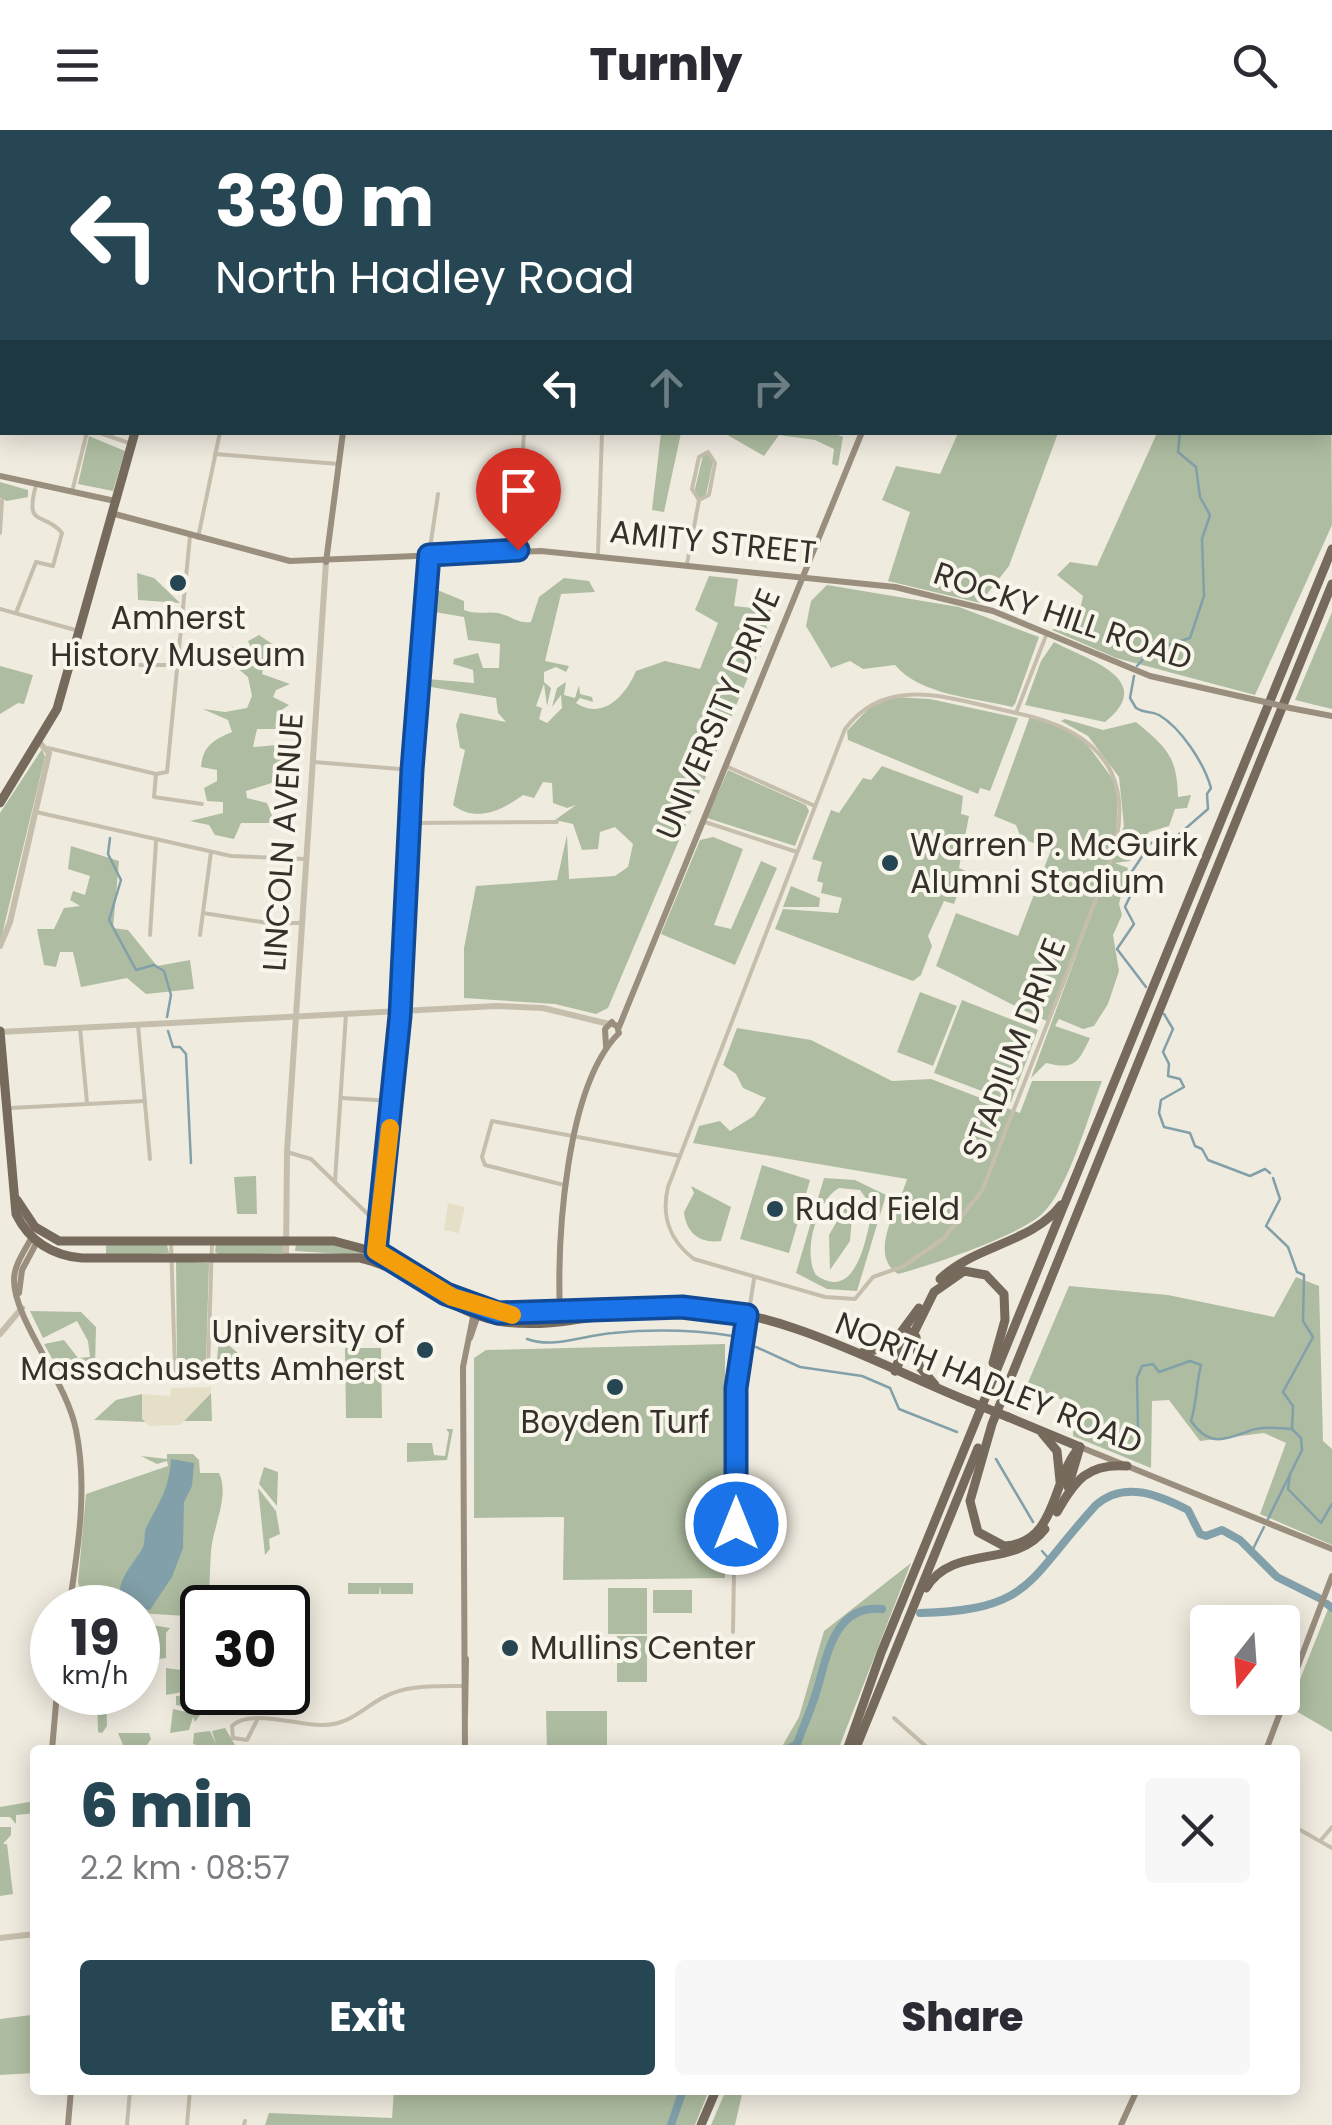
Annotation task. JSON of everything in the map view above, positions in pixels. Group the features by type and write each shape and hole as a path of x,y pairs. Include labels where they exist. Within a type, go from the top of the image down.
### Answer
{"main road":[{"path":"0,804 4,788 44,745 134,435"},
{"name":"LINCOLN AVENUE","path":"326,562 343,435"},
{"name":"UNIVERSITY DRIVE","path":"564,1316 561,1284 565,1185 574,1139 611,1030 861,435"},
{"path":"0,476 115,501"},
{"name":"AMITY STREET","path":"112,514 267,558 326,562 518,550 598,554 896,588"},
{"path":"849,1745 881,1653 1332,549"},
{"path":"857,1745 1332,584"},
{"name":"ROCKY HILL ROAD","path":"896,588 992,611 1150,676 1332,716"},
{"path":"0,1032 14,1194 37,1235 77,1258 351,1257 377,1262 477,1313"},
{"path":"896,1371 933,1286 954,1266 1042,1223 1069,1194"},
{"path":"37,1235 70,1243 334,1241 371,1250 477,1313"},
{"path":"37,1235 15,1272 23,1307 62,1384 77,1431 81,1518 72,1585"},
{"path":"850,1352 886,1349 916,1318 939,1285 958,1273 976,1272 999,1285 1005,1320 984,1400"},
{"name":"NORTH HADLEY ROAD","path":"477,1313 564,1316 682,1307 747,1315 850,1352 1332,1549"},
{"path":"464,1745 467,1344 477,1313"},
{"path":"916,1318 918,1363 939,1389"},
{"path":"1031,1321 983,1450 970,1516 988,1541 1013,1545 1034,1533 1089,1469 1104,1464 1127,1466"},
{"path":"1040,1430 1059,1456 1060,1499"},
{"path":"885,1677 936,1576 960,1561 1028,1547 1060,1499 1080,1447"},
{"path":"1268,1745 1332,1576"},
{"path":"52,1745 55,1715"},
{"path":"68,2125 71,2095"},
{"path":"702,2125 714,2095"},
{"path":"1121,2125 1135,2095"}],"street":[{"path":"72,492 86,435"},
{"path":"106,435 132,444"},
{"path":"0,946 10,922 35,811 44,745 166,774 194,537 219,435"},
{"path":"518,550 524,435"},
{"path":"598,554 602,435"},
{"path":"710,453 715,461 709,495 699,500 692,492 698,459 710,453"},
{"path":"216,454 338,464"},
{"path":"16,613 36,562 53,566 62,533 36,518 30,506 36,485"},
{"path":"371,1250 379,1224 392,1102 412,770 429,555 438,494"},
{"path":"0,534 2,500"},
{"path":"687,564 699,500"},
{"name":"LINCOLN AVENUE","path":"289,1256 286,1152 326,562"},
{"path":"0,609 79,631"},
{"path":"1016,713 1046,633"},
{"path":"70,665 180,665"},
{"name":"STADIUM DRIVE","path":"915,693 1016,713 1058,724 1091,744 1116,779 1121,820 1109,866 990,1176 969,1210 944,1238 912,1262 872,1277 854,1300 834,1299 698,1261 674,1238 665,1200 843,733 876,701 915,693"},
{"path":"314,762 412,770"},
{"path":"723,765 815,806"},
{"path":"156,774 154,797 202,804"},
{"path":"35,811 211,852 270,860 306,859"},
{"path":"700,821 797,852"},
{"path":"408,823 557,822"},
{"path":"150,935 156,842"},
{"path":"200,935 211,852"},
{"path":"203,913 268,923 302,922"},
{"path":"0,1032 527,1006 594,1022 611,1030"},
{"path":"335,1181 346,1014"},
{"path":"138,1025 150,1159"},
{"path":"80,1028 87,1104"},
{"path":"340,1098 392,1102"},
{"path":"8,1108 145,1102"},
{"path":"565,1185 491,1168 482,1157 493,1120 574,1139 641,1145 680,1156"},
{"path":"286,1152 308,1156 379,1224"},
{"path":"0,1168 13,1168"},
{"path":"171,1241 175,1372 192,1381 208,1369 212,1241"},
{"path":"732,1632 736,1388 754,1277"},
{"path":"0,1334 23,1307"},
{"path":"257,1720 247,1740 233,1738 231,1730 236,1721 257,1720 334,1724 356,1717 395,1692 465,1686"},
{"path":"894,1718 924,1745"},
{"path":"1322,1840 1332,1826"},
{"path":"1300,1829 1332,1848"},
{"path":"0,1938 30,1935"},
{"path":"128,2125 130,2095"},
{"path":"188,2125 190,2095"}],"green space":[{"path":"661,435 681,435 664,512 652,510"},
{"path":"727,435 779,435 764,456"},
{"path":"779,435 843,437 838,466 832,464 834,449 815,440"},
{"path":"957,435 1057,435 1009,566 980,603 888,581 910,512 882,500 896,466 940,474"},
{"path":"1156,435 1331,435 1332,525 1255,695 1116,658 1052,630 1079,614 1083,596 1057,575 1070,562 1097,566"},
{"path":"89,436 125,451 113,491 78,484"},
{"path":"703,455 709,455 713,462 706,495 699,499 694,493"},
{"path":"0,482 28,490 28,497 7,501 0,498"},
{"path":"137,573 154,578 180,603 138,600"},
{"path":"709,576 738,579 734,606 772,610 763,617 768,630 608,1008 596,1014 555,1004 464,998 464,948 476,886 557,880 567,835 569,879 615,876 628,867 633,844 615,827 600,832 598,849 582,850 573,824 555,820 576,805 567,808 553,803 552,783 543,782 534,798 523,795 480,814 453,805 465,750 460,748 456,725 460,713 506,722 498,713 496,698 425,686 427,679 474,683 473,670 453,664 454,659 478,653 483,668 499,668 500,644 468,640 464,617 429,611 430,582 434,581 435,589 464,601 464,610 498,613 531,622 539,597 564,578 589,581 595,592 561,594 545,661 569,666 566,672 556,667 544,672 544,682 551,688 547,706 544,684 536,706 542,708 539,719 547,723 562,708 561,695 552,707 557,688 566,682 564,695 575,698 579,685 580,694 592,697 593,702 580,698 576,703 595,709 620,696 636,671 665,661 700,669 718,623 695,610"},
{"path":"827,585 959,607 1039,637 1015,704 1012,707 933,689 895,665 863,669 850,661 831,668 806,626 811,601"},
{"path":"1332,612 1332,709 1295,700"},
{"path":"259,635 278,648 277,664 264,662 262,674 290,684 276,690 273,697 289,705 280,711 283,719 306,729 257,729 253,747 289,744 291,751 280,753 291,777 246,791 247,798 267,803 275,823 241,823 234,839 215,835 209,825 190,821 223,813 223,802 207,801 204,788 217,781 217,770 201,767 210,745 232,732 228,720 203,709 225,712 247,708 252,696 248,677 225,658 231,646 248,657 253,652 248,641"},
{"path":"1054,642 1097,663 1121,682 1124,694 1120,707 1105,722 1025,705 1041,661"},
{"path":"0,666 33,675 24,704 18,703 0,714"},
{"path":"894,697 930,699 1018,718 990,791 980,788 978,794 848,740 847,731 869,708"},
{"path":"1030,716 1081,736 1118,786 1116,845 1049,1022 936,966 956,913 1018,936 1051,850 1021,838 1016,825 994,816"},
{"path":"1061,721 1103,730 1136,722 1168,754 1178,797 1191,795 1187,808 1175,809 1169,826 1149,832 1130,861 1115,863 1128,868 1119,904 1122,915 1113,935 1119,971 1108,1004 1094,1026 1083,1029 1059,1019 1055,1026 1090,1038 1070,1065 1046,1063 1031,1078 1124,826 1119,777 1088,736"},
{"path":"42,749 45,757 0,943 0,813"},
{"path":"882,766 963,796 961,814 969,816 959,868 966,871 954,904 944,901 928,936 932,946 921,975 913,981 775,929 783,909 838,913 842,898 821,893 823,883 817,881 822,862 812,859 831,810 839,813 863,778 871,780"},
{"path":"728,770 806,805 809,811 795,846 707,818"},
{"path":"713,837 743,849 714,925 731,929 761,861 777,868 735,965 661,934 700,840"},
{"path":"71,846 119,861 113,928 128,930 157,966 190,960 194,989 146,994 127,978 81,987 73,952 60,952 56,967 44,965 37,929 54,929 64,908 80,906 70,900 73,891 85,895 90,876 68,869"},
{"path":"791,886 820,898 819,907 783,907"},
{"path":"920,992 957,1006 933,1066 897,1052"},
{"path":"962,1000 1038,1030 1011,1102 934,1073"},
{"path":"737,1028 811,1040 892,1081 931,1079 1020,1113 1032,1081 1102,1081 1060,1189 1041,1215 993,1241 898,1274 889,1265 885,1243 907,1179 693,1143 699,1126 720,1121 730,1131 754,1116 766,1098 743,1088 736,1074 723,1065"},
{"name":"Rudd Field","path":"762,1165 810,1180 789,1253 740,1239"},
{"path":"256,1176 257,1214 237,1214 234,1177"},
{"path":"824,1178 855,1180 886,1195 857,1291 827,1289 796,1273","holes":["839,1188 860,1190 872,1207 865,1215 872,1212 862,1251 850,1274 841,1281 830,1281 816,1275 812,1266 811,1241 818,1215"]},
{"path":"691,1186 731,1207 721,1241 701,1239 688,1226 684,1212 694,1193"},
{"path":"854,1192 850,1241 830,1270 829,1235"},
{"path":"324,1243 376,1254 402,1269 358,1255 295,1251 296,1244"},
{"path":"106,1244 167,1245 169,1253 106,1256"},
{"path":"216,1244 284,1245 283,1253 220,1255 215,1252"},
{"path":"176,1261 209,1263 206,1363 194,1376 182,1373 177,1365"},
{"path":"1296,1277 1319,1286 1323,1441 1332,1449 1332,1545 1260,1514 1286,1443 1264,1433 1200,1441 1169,1400 1152,1401 1151,1468 1073,1436 1073,1411 1063,1400 1027,1385 1069,1286 1168,1295 1274,1317"},
{"path":"30,1311 81,1312 96,1327 95,1366 62,1376 44,1344 64,1340 78,1358 90,1357 88,1341 77,1321 43,1338"},
{"path":"219,1337 245,1359 218,1374 216,1372"},
{"path":"725,1344 725,1578 563,1580 564,1517 474,1518 474,1358 486,1350"},
{"path":"345,1348 381,1348 382,1418 346,1418"},
{"path":"211,1393 212,1421 184,1421"},
{"path":"142,1394 146,1422 94,1420 116,1400"},
{"path":"446,1429 453,1429 447,1460 407,1462 407,1443 432,1443 434,1455 445,1456 449,1433"},
{"path":"167,1454 193,1454 199,1460 200,1473 219,1473 223,1491 211,1551 210,1585 180,1585 180,1616 160,1614 160,1585 78,1582 86,1494 168,1466 167,1461 157,1464 141,1456 167,1459"},
{"path":"264,1467 278,1472 277,1506 259,1484"},
{"path":"258,1488 276,1511 280,1534 269,1539 270,1549 265,1555"},
{"path":"911,1563 840,1745 783,1745 799,1717 824,1631"},
{"path":"348,1583 413,1583 413,1594 381,1594 380,1586 379,1594 348,1594"},
{"path":"608,1588 647,1588 647,1634 608,1634"},
{"path":"653,1590 692,1590 692,1613 653,1613"},
{"path":"1330,1604 1332,1732 1300,1713 1300,1679"},
{"path":"160,1626 170,1628 166,1633 166,1658 160,1659"},
{"path":"617,1636 647,1636 647,1682 617,1682"},
{"path":"166,1668 180,1670 180,1692 166,1695"},
{"path":"173,1709 180,1711 180,1715 200,1715 195,1722 193,1717 189,1730 170,1733"},
{"path":"546,1711 607,1711 607,1745 547,1745"},
{"path":"98,1715 107,1715 107,1726 102,1733 98,1732"},
{"path":"225,1728 235,1745 193,1744 194,1733 210,1731 216,1744 212,1731"},
{"path":"118,1733 149,1733 151,1739 147,1745 123,1745"},
{"path":"30,1802 30,1814 16,1815 16,1824 10,1817 0,1817 0,1807"},
{"path":"0,1827 11,1827 11,1835 3,1844 7,1844 13,1894 0,1896"},
{"path":"30,2015 30,2073 0,2075 0,2019"},
{"path":"394,2095 707,2095 695,2125 265,2125 269,2113 392,2118"},
{"path":"724,2095 742,2095 735,2125 711,2125"}],"shaded area":[{"path":"448,1203 465,1207 459,1233 444,1230"},
{"path":"211,1387 211,1393 180,1425 150,1426 142,1419 142,1394 170,1396 171,1388"}],"water":[{"path":"171,1459 194,1463 192,1486 184,1502 183,1548 160,1595 160,1585 121,1585 143,1547 146,1529"}],"waterway":[{"path":"1137,666 1150,651 1190,638 1204,596 1202,539 1210,515 1200,497 1196,467 1178,452 1180,435"},
{"path":"1134,676 1130,698 1136,708 1159,715 1175,728 1197,757 1211,788 1207,794 1208,809 1177,836 1151,843 1129,876 1134,888 1125,907 1134,924 1117,949 1146,987"},
{"path":"110,838 108,854 121,880 109,920 136,970 154,965 164,971 171,995 167,1017"},
{"path":"1164,1014 1173,1029 1163,1052 1169,1064 1168,1076 1180,1079 1184,1087 1161,1100 1159,1113 1164,1127 1190,1133 1195,1146 1202,1149 1208,1160 1250,1176 1265,1169 1270,1173"},
{"path":"168,1031 173,1047 180,1047 186,1054 191,1163"},
{"path":"1268,1519 1302,1450 1301,1438 1292,1429 1293,1406 1283,1392 1313,1337 1303,1321 1304,1275 1297,1272 1288,1247 1266,1226 1280,1199 1273,1178"},
{"path":"527,1339 559,1342 658,1331 733,1336"},
{"path":"756,1347 800,1367 862,1376 890,1388 899,1409 957,1432"},
{"path":"1115,1437 1138,1427 1137,1378 1142,1366 1153,1364 1159,1372 1190,1361 1201,1365 1191,1421 1204,1435 1217,1439 1259,1428 1291,1429"},
{"path":"996,1459 1033,1522"},
{"path":"1290,1474 1288,1489 1321,1523 1332,1504"},
{"path":"920,1613 957,1611 1007,1597 1040,1571 1096,1505 1107,1497 1130,1492 1154,1495 1188,1510 1200,1534 1206,1536 1222,1530 1240,1540 1277,1577 1319,1598"},
{"path":"1252,1551 1264,1527"},
{"path":"1042,1551 1050,1560"},
{"path":"1327,1604 1332,1608"},
{"path":"795,1745 842,1624 866,1610 882,1609"},
{"path":"671,2125 681,2095"}],"slow traffic":[{"path":"390,1128 376,1251 452,1297 484,1310 512,1315"}],"place":[{"name":"Amherst History Museum","path":"178,583"},
{"name":"Warren P. McGuirk Alumni Stadium","path":"890,863"},
{"name":"Rudd Field","path":"775,1209"},
{"name":"University of Massachusetts Amherst","path":"425,1350"},
{"name":"Boyden Turf","path":"615,1387"},
{"name":"Mullins Center","path":"510,1648"}],"route":[{"path":"518,550 429,555 412,770 400,1016 376,1251 446,1294 498,1313 525,1316 682,1307 747,1315 736,1388 736,1524"}]}
